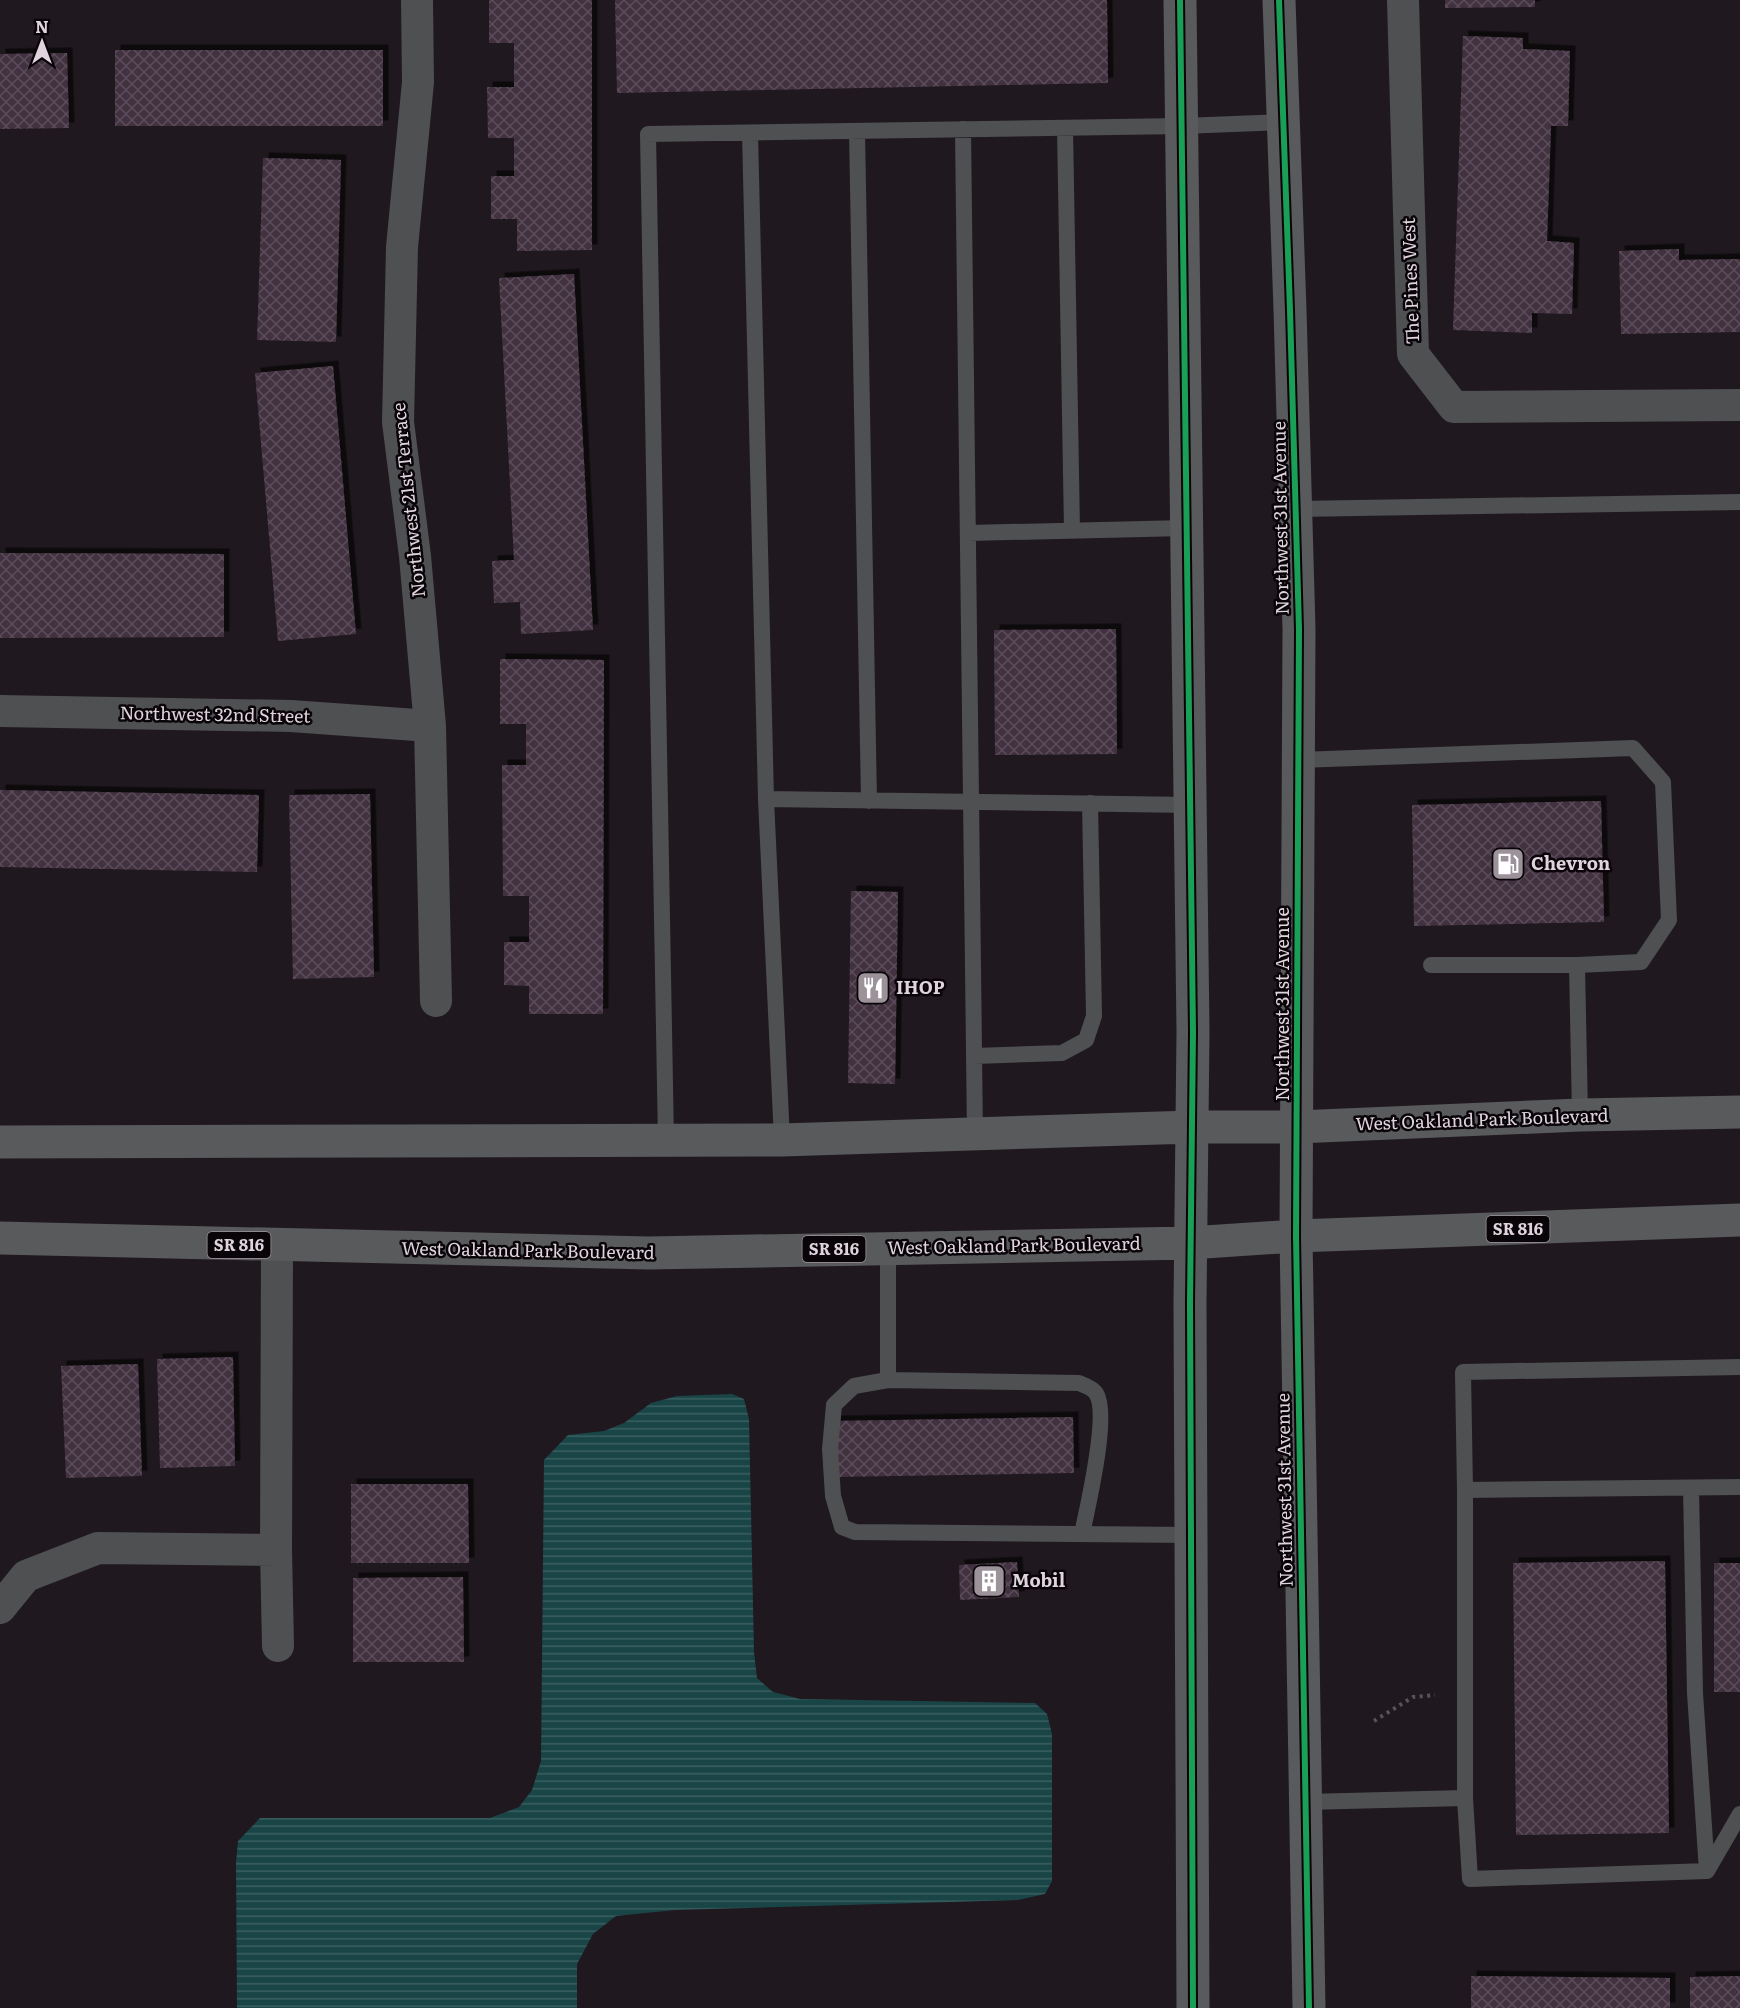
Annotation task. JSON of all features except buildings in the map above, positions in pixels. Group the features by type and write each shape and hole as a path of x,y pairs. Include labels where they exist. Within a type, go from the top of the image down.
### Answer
{"main road":[{"path":"1180,0 1191,805 1190,1243 1194,2008"},
{"name":"Northwest 31st Avenue","path":"1279,0 1296,509 1299,760 1296,1236 1309,2008"},
{"name":"West Oakland Park Boulevard","path":"0,1142 782,1140 1192,1127 1297,1127 1580,1115 1740,1112"},
{"name":"West Oakland Park Boulevard","path":"0,1238 649,1253 1190,1243 1296,1236 1740,1221"}],"street":[{"name":"Northwest 21st Terrace","path":"417,0 418,82 402,247 398,422 416,556 430,726 436,1001"},
{"name":"The Pines West","path":"1403,0 1413,354 1454,406 1740,405"},
{"name":"Northwest 32nd Street","path":"0,711 291,716 430,726"},
{"path":"277,1245 278,1646"},
{"path":"0,1608 26,1576 98,1548 276,1550"}],"lane":[{"path":"666,1141 648,134 1182,126 1283,122"},
{"path":"1065,128 1072,530"},
{"path":"963,129 975,1135"},
{"path":"857,131 869,801"},
{"path":"750,133 766,800 782,1140"},
{"path":"1296,509 1740,502"},
{"path":"968,533 1186,528"},
{"path":"1299,760 1633,748 1663,782 1669,920 1641,962 1577,965 1431,965"},
{"path":"766,800 1191,805"},
{"path":"975,1056 1062,1053 1086,1040 1094,1016 1090,803"},
{"path":"1577,965 1580,1115"},
{"path":"888,1248 888,1380"},
{"path":"1707,1871 1470,1879 1465,1798 1463,1372 1740,1367"},
{"path":"1082,1534 1095,1476 1101,1406 1095,1391 1079,1383 888,1380 854,1386 834,1405 831,1449 834,1496 842,1527 855,1532 1192,1535"},
{"path":"1465,1490 1740,1487"},
{"path":"1691,1488 1695,1693 1707,1871"},
{"path":"1305,1802 1465,1798"},
{"path":"1707,1871 1740,1814"}],"path":[{"path":"1374,1721 1413,1697 1437,1695"}],"water":[{"path":"732,1394 744,1399 749,1419 754,1652 757,1678 773,1692 800,1699 1035,1703 1047,1714 1052,1734 1052,1881 1045,1894 1018,1900 675,1910 616,1916 593,1934 577,1964 577,2008 237,2008 236,1862 238,1841 260,1818 490,1818 519,1807 532,1790 541,1761 544,1460 568,1435 604,1431 624,1423 651,1403 677,1396"}],"cycle path":[{"path":"1180,0 1193,1032 1190,1303 1193,2008"},
{"path":"1279,0 1299,629 1296,1236 1309,2008"}],"place":[{"name":"Chevron","path":"1508,864"},
{"name":"IHOP","path":"873,988"},
{"name":"Mobil","path":"989,1581"}]}
